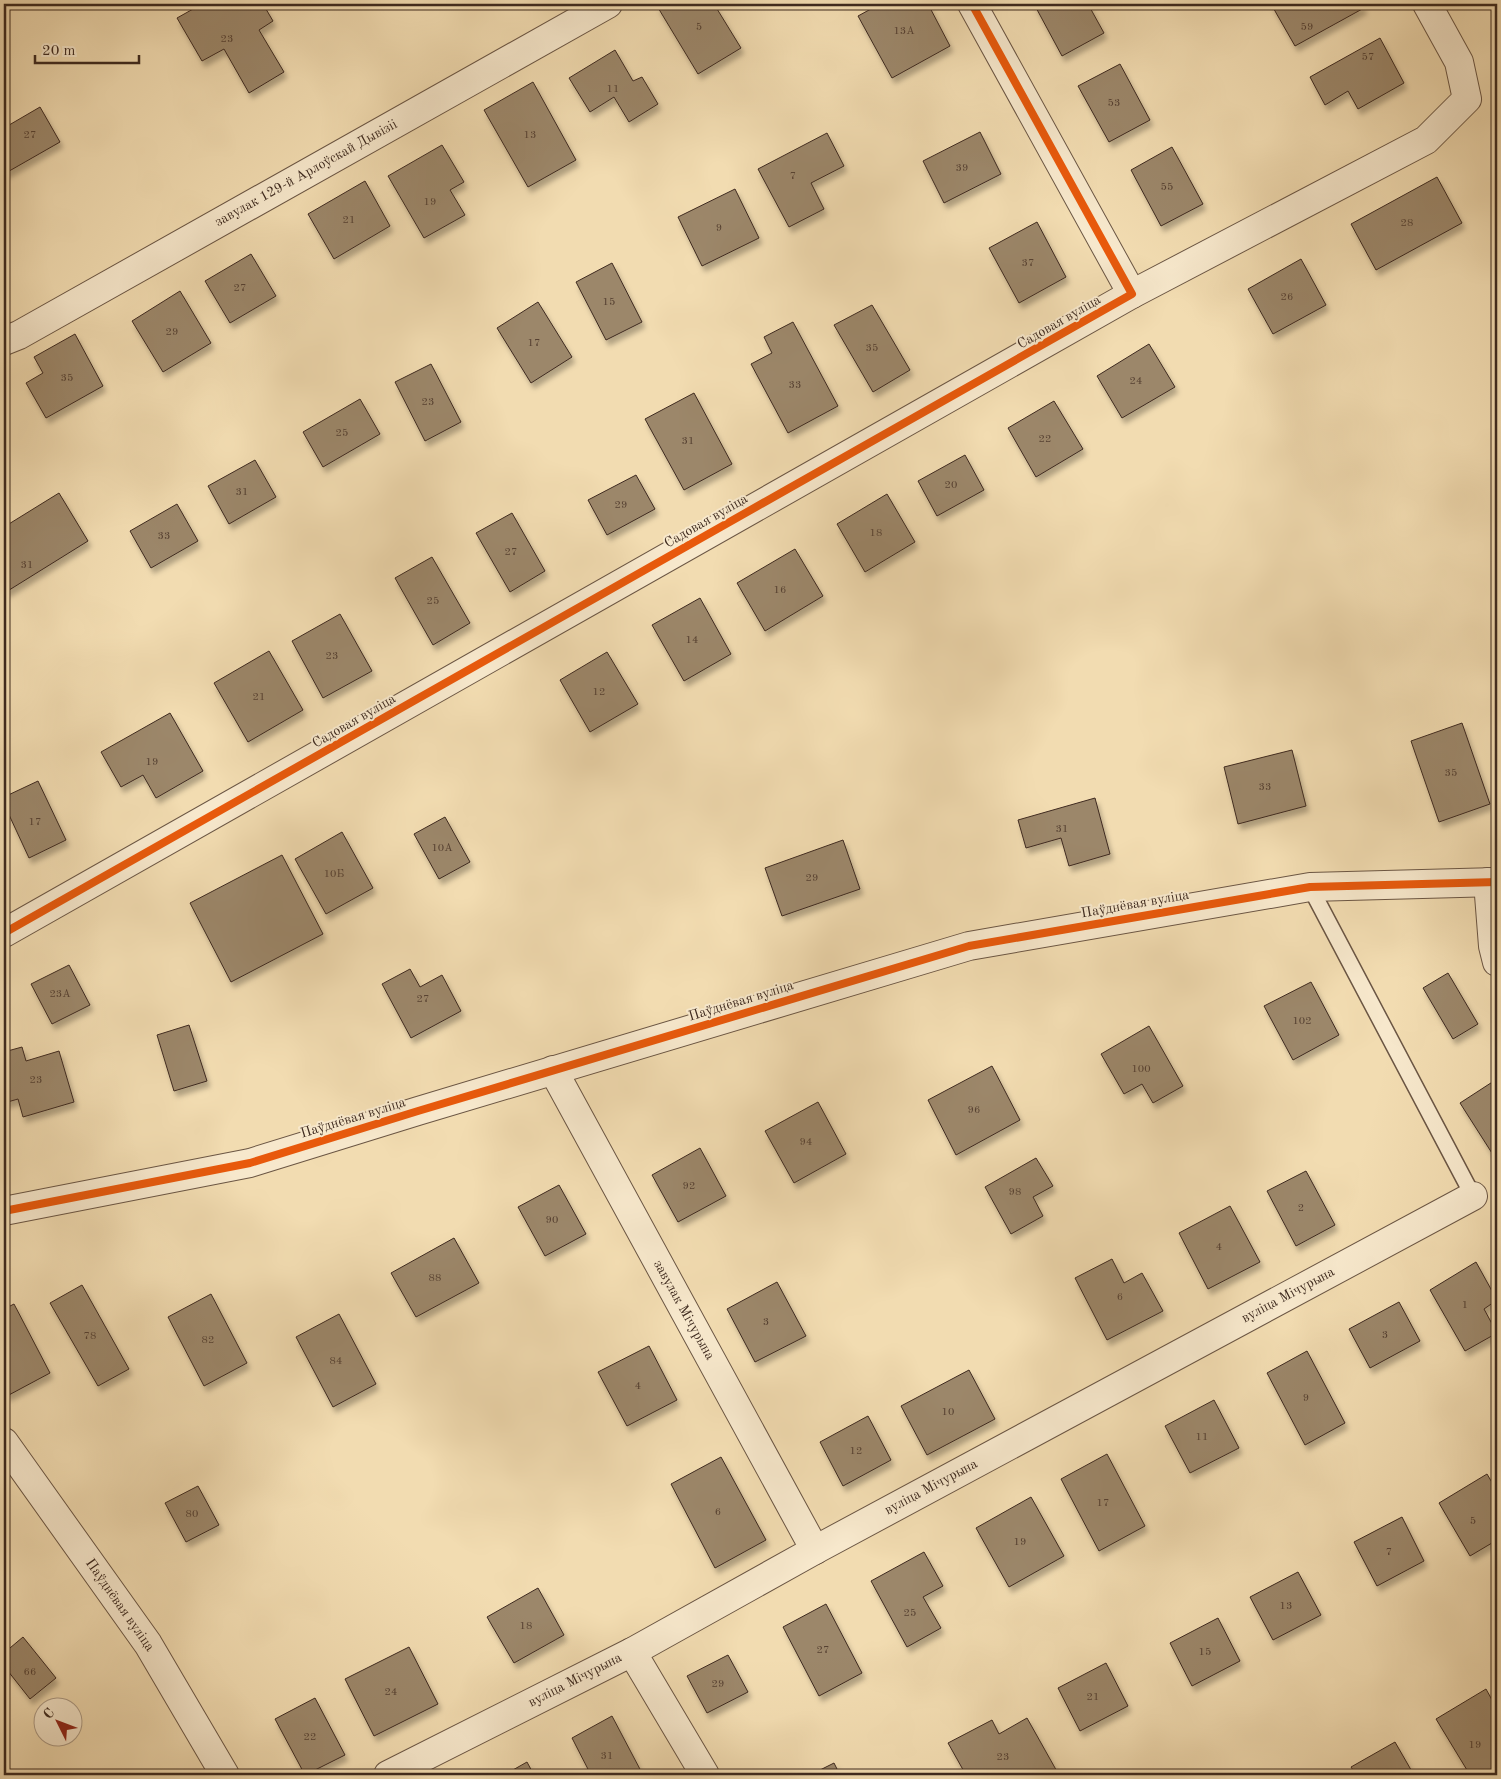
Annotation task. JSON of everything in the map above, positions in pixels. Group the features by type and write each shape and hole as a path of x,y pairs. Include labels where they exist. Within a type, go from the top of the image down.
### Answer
{"street":[{"name":"завулак 129-й Арлоўскай Дывізіі","path":"4,341 19,335 608,4"},
{"path":"972,4 1132,294"},
{"name":"Садовая вуліца","path":"4,933 1132,294 1426,140 1467,99 1459,62 1427,4"},
{"path":"1492,882 1492,946 1497,962"},
{"name":"Паўднёвая вуліца","path":"4,1211 250,1163 968,946 1310,887 1492,882"},
{"name":"завулак Мічурына","path":"553,1070 815,1550"},
{"name":"вуліца Мічурына","path":"388,1775 632,1652 815,1550 1472,1196"},
{"name":"Паўднёвая вуліца","path":"4,1442 148,1644 225,1775"},
{"path":"632,1652 705,1775"}],"lane":[{"path":"1310,887 1472,1196"}],"building":[{"path":"202,4 263,4 273,21 259,30 284,72 249,93 224,49 202,61 177,18"},
{"path":"661,4 714,4 741,48 698,74 657,6"},
{"path":"880,4 928,4 950,46 892,78 858,16"},
{"path":"1034,4 1088,4 1104,33 1062,56"},
{"path":"1271,4 1362,4 1364,8 1295,46"},
{"path":"1380,38 1404,83 1358,109 1348,91 1325,105 1310,77"},
{"path":"615,50 633,81 642,77 658,104 629,122 614,97 590,112 569,78"},
{"path":"1120,64 1150,120 1109,142 1078,86"},
{"path":"533,82 576,160 528,187 484,110"},
{"path":"40,107 60,142 4,174 4,128"},
{"path":"980,132 1001,174 944,203 923,161"},
{"path":"827,133 844,166 811,183 824,209 789,227 758,169"},
{"path":"442,145 464,182 450,190 465,215 424,238 388,176"},
{"path":"1172,147 1203,204 1161,226 1131,170"},
{"path":"1437,177 1462,223 1376,270 1351,224"},
{"path":"365,181 390,226 334,259 308,214"},
{"path":"735,189 759,238 702,266 678,217"},
{"path":"1037,222 1066,277 1019,303 989,248"},
{"path":"251,254 276,296 230,323 205,281"},
{"path":"1301,259 1326,305 1273,334 1248,289"},
{"path":"612,263 642,322 606,340 576,282"},
{"path":"180,291 211,343 163,372 132,321"},
{"path":"538,302 572,357 531,383 497,328"},
{"path":"872,305 910,370 873,392 834,325"},
{"path":"793,322 838,406 788,433 751,364 772,353 764,337"},
{"path":"75,334 103,386 46,418 26,383 43,373 34,357"},
{"path":"1149,344 1175,387 1122,418 1097,376"},
{"path":"431,364 461,422 425,441 395,382"},
{"path":"694,393 732,464 684,490 645,419"},
{"path":"360,399 380,434 323,467 303,432"},
{"path":"1054,401 1083,449 1036,477 1008,428"},
{"path":"965,455 984,490 937,516 918,481"},
{"path":"255,460 276,497 229,524 208,486"},
{"path":"636,475 655,509 607,535 588,500"},
{"path":"59,493 88,541 6,592 4,589 4,527"},
{"path":"887,494 915,542 865,572 837,524"},
{"path":"177,504 198,541 151,568 130,531"},
{"path":"512,513 545,571 510,592 476,533"},
{"path":"795,549 823,596 765,631 737,583"},
{"path":"432,557 470,623 433,645 395,578"},
{"path":"700,598 731,654 684,681 652,625"},
{"path":"340,614 372,671 323,698 292,641"},
{"path":"269,651 303,710 248,742 214,683"},
{"path":"607,652 638,704 590,732 560,680"},
{"path":"170,713 203,771 156,798 143,775 121,787 101,752"},
{"path":"1462,723 1490,804 1439,822 1411,741"},
{"path":"1292,750 1306,806 1238,824 1224,767"},
{"path":"38,781 66,840 29,858 4,804 4,797"},
{"path":"1095,798 1110,854 1069,866 1061,838 1026,848 1018,820"},
{"path":"445,817 470,862 439,879 414,834"},
{"path":"342,832 373,888 326,914 295,859"},
{"path":"843,840 860,889 782,916 765,868"},
{"path":"282,855 323,934 231,982 190,903"},
{"path":"69,965 90,1005 52,1024 31,984"},
{"path":"410,969 420,987 442,975 461,1011 411,1038 382,984"},
{"path":"1448,973 1478,1024 1453,1039 1423,988"},
{"path":"1311,982 1339,1035 1293,1060 1264,1006"},
{"path":"189,1025 207,1081 174,1091 157,1035"},
{"path":"1149,1026 1183,1086 1153,1103 1142,1084 1124,1094 1101,1054"},
{"path":"22,1047 26,1061 59,1051 74,1102 23,1117 18,1099 4,1103 4,1052"},
{"path":"992,1066 1020,1120 956,1155 928,1100"},
{"path":"1497,1079 1497,1161 1460,1103"},
{"path":"818,1102 846,1154 794,1183 765,1131"},
{"path":"700,1148 726,1196 678,1222 652,1175"},
{"path":"1036,1158 1053,1186 1033,1197 1043,1216 1011,1234 985,1187"},
{"path":"1306,1171 1335,1225 1296,1246 1267,1191"},
{"path":"559,1185 586,1234 545,1256 518,1207"},
{"path":"1230,1206 1260,1262 1208,1289 1179,1233"},
{"path":"454,1238 479,1283 416,1317 391,1273"},
{"path":"1112,1259 1124,1283 1142,1273 1163,1311 1107,1340 1075,1278"},
{"path":"1476,1262 1497,1300 1484,1309 1497,1333 1465,1351 1430,1290"},
{"path":"777,1282 806,1336 755,1362 727,1309"},
{"path":"82,1285 129,1369 98,1386 50,1303"},
{"path":"211,1294 247,1363 204,1386 168,1317"},
{"path":"1399,1302 1420,1341 1370,1368 1349,1329"},
{"path":"14,1304 50,1373 7,1396 4,1390 4,1309"},
{"path":"339,1314 376,1384 333,1407 296,1337"},
{"path":"649,1346 677,1400 627,1426 598,1372"},
{"path":"1307,1351 1345,1423 1305,1445 1267,1373"},
{"path":"969,1370 995,1419 927,1455 901,1406"},
{"path":"1214,1400 1239,1448 1190,1473 1165,1426"},
{"path":"868,1416 891,1460 843,1486 820,1442"},
{"path":"1107,1454 1145,1526 1099,1551 1061,1479"},
{"path":"721,1457 766,1540 715,1568 671,1484"},
{"path":"1487,1474 1497,1491 1497,1540 1470,1556 1439,1503"},
{"path":"198,1486 219,1525 186,1542 165,1503"},
{"path":"1031,1497 1064,1556 1009,1587 976,1528"},
{"path":"1402,1517 1424,1561 1377,1586 1354,1542"},
{"path":"924,1552 943,1586 923,1597 941,1628 907,1647 871,1581"},
{"path":"1298,1572 1321,1615 1273,1640 1250,1597"},
{"path":"538,1588 564,1635 514,1663 487,1617"},
{"path":"826,1604 862,1673 819,1696 783,1627"},
{"path":"1218,1618 1240,1661 1192,1686 1170,1643"},
{"path":"23,1637 56,1678 30,1699 4,1666 4,1653"},
{"path":"409,1647 438,1704 374,1736 345,1679"},
{"path":"728,1655 748,1692 707,1713 687,1676"},
{"path":"1106,1663 1128,1706 1080,1731 1058,1688"},
{"path":"1486,1689 1497,1709 1497,1771 1489,1775 1470,1775 1436,1719"},
{"path":"315,1698 345,1755 305,1775 275,1719"},
{"path":"612,1716 642,1773 639,1775 591,1775 572,1738"},
{"path":"1027,1718 1059,1775 1002,1775 1000,1771 993,1775 966,1775 948,1743 992,1720 999,1734"},
{"path":"1395,1742 1414,1775 1356,1775 1351,1767"},
{"path":"527,1762 534,1775 504,1775"},
{"path":"834,1763 840,1775 810,1775"}],"cycle path":[{"path":"4,933 1132,294 972,4"},
{"path":"4,1211 250,1163 969,946 1310,887 1497,882"}]}
